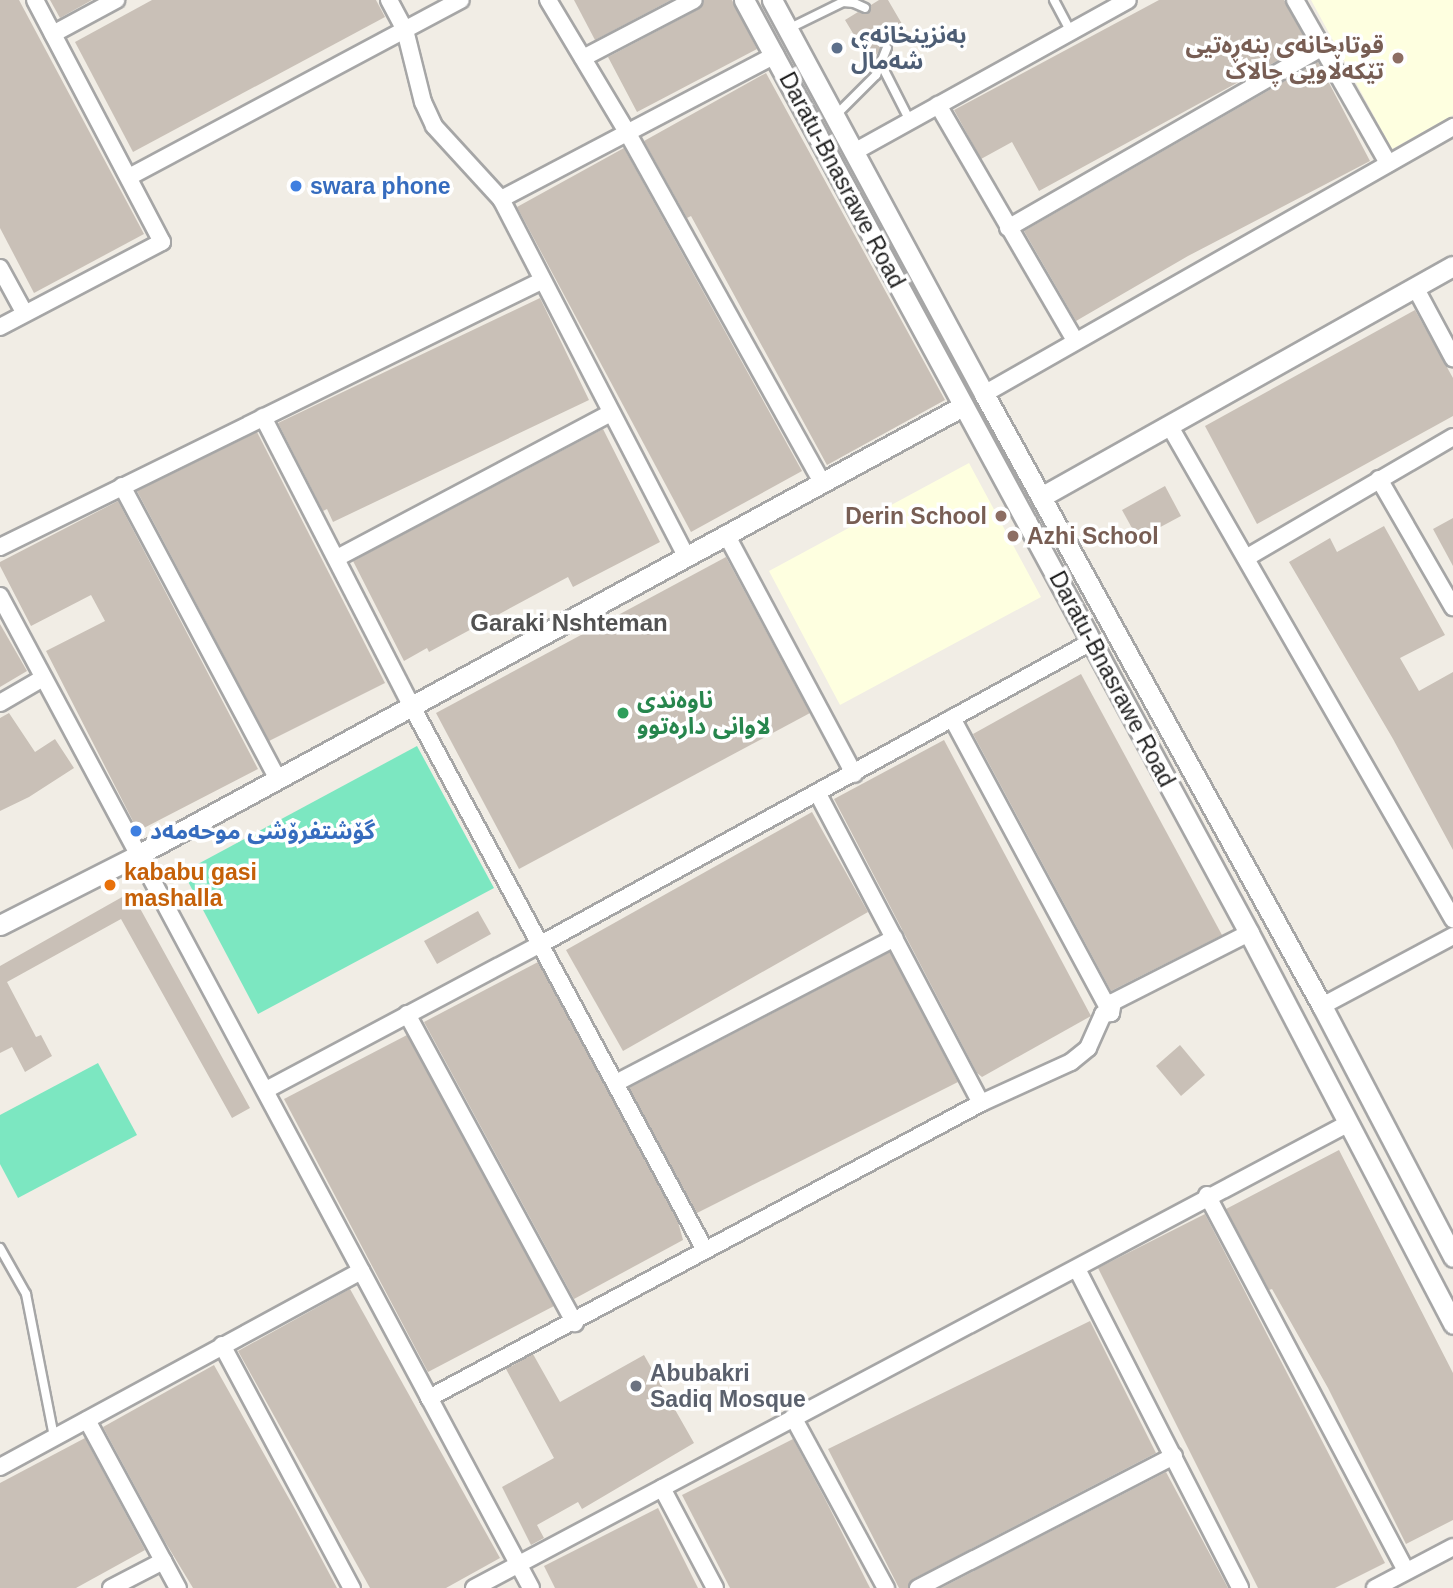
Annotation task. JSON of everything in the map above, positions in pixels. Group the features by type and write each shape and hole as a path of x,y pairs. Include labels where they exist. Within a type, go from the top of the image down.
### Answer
{"street":[{"path":"0,327 24,312 162,242 35,0"},
{"path":"53,34 116,0"},
{"path":"389,0 405,30 423,102 434,126 501,199 541,281 687,556"},
{"path":"128,177 461,0"},
{"path":"548,0 627,132 821,481"},
{"path":"583,58 694,0"},
{"name":"Daratu-Bnasrawe Road","path":"772,0 984,394 1322,1006 1453,1257"},
{"path":"854,152 1128,0"},
{"path":"1295,0 1388,163"},
{"name":"Daratu-Bnasrawe Road","path":"749,1 775,55 963,406 1249,933 1453,1324"},
{"path":"1008,228 1321,48"},
{"path":"501,199 775,55"},
{"path":"938,105 1074,340"},
{"path":"984,394 1074,340 1453,127"},
{"path":"1041,497 1453,266"},
{"path":"0,268 24,312"},
{"path":"0,547 541,281"},
{"path":"1415,287 1453,358"},
{"path":"0,925 138,855 411,705 569,623 821,481 963,406"},
{"path":"337,558 611,413"},
{"path":"263,417 411,705 705,1250"},
{"path":"1169,425 1453,919"},
{"path":"1245,558 1453,437"},
{"path":"1379,479 1453,605"},
{"path":"122,486 278,779"},
{"path":"726,534 853,774"},
{"path":"0,596 531,1588"},
{"path":"266,1090 818,794 1091,642"},
{"path":"1101,660 1124,647"},
{"path":"0,703 43,678"},
{"path":"952,718 1111,1013"},
{"path":"818,794 981,1103"},
{"path":"1111,1013 1113,1002 1249,933"},
{"path":"1322,1006 1453,936"},
{"path":"616,1083 894,938"},
{"path":"429,1398 575,1323 705,1250 981,1103 1071,1062 1088,1048 1103,1014 1111,1013"},
{"path":"407,1014 575,1323"},
{"path":"474,1588 1077,1269 1207,1195 1347,1124"},
{"path":"1207,1195 1406,1571"},
{"path":"1077,1269 1240,1588"},
{"path":"0,1467 361,1270"},
{"path":"222,1345 352,1588"},
{"path":"793,1417 886,1588"},
{"path":"87,1420 177,1588"},
{"path":"918,1588 1174,1456"},
{"path":"662,1488 715,1588"},
{"path":"1376,1588 1453,1547"},
{"path":"111,1588 163,1561"}],"lane":[{"path":"1054,0 1071,32"},
{"path":"788,29 843,2 865,8"},
{"path":"835,116 882,66 887,48"},
{"path":"882,66 910,121"},
{"path":"0,1248 26,1294 54,1437"}],"shaded area":[{"name":"قوتابخانەی بنەڕەتیی تێکەڵاویی چالاک","path":"1311,0 1453,0 1453,115 1392,149"},
{"path":"969,463 1041,597 840,705 769,571"}],"green space":[{"path":"417,746 494,888 258,1014 183,872"},
{"path":"98,1063 137,1135 18,1198 0,1164 0,1115"}],"building":[{"path":"0,0 19,0 144,234 34,293 0,228"},
{"path":"50,0 92,0 60,18"},
{"path":"152,0 376,0 385,17 133,152 75,42"},
{"path":"574,0 671,0 595,40"},
{"path":"704,0 732,0 757,49 637,112 608,57 699,9"},
{"path":"879,0 888,0 909,36 893,45 884,42 877,54 869,60 845,20 858,12 868,14 871,5"},
{"path":"1159,0 1284,0 1308,44 1039,191 1012,142 981,159 954,110"},
{"path":"1318,62 1370,161 1188,256 1076,321 1024,231"},
{"path":"766,73 945,400 827,465 691,216 687,218 644,141"},
{"path":"624,148 802,471 691,532 517,207"},
{"path":"540,298 589,400 333,522 327,509 323,511 278,423"},
{"path":"1415,310 1453,378 1453,416 1257,524 1205,426"},
{"path":"603,429 660,542 573,587 568,577 429,652 427,648 404,661 353,561"},
{"path":"257,432 385,683 269,741 137,491"},
{"path":"1165,486 1181,516 1138,539 1122,510"},
{"path":"118,501 258,769 138,831 46,651 105,621 91,595 31,626 0,566 0,562"},
{"path":"1453,518 1453,566 1433,529"},
{"path":"1384,526 1445,635 1400,658 1419,691 1453,672 1453,850 1393,739 1289,562 1330,538 1337,552"},
{"name":"ناوەندی لاوانی دارەتوو","path":"726,557 810,713 519,869 436,713"},
{"path":"0,624 27,671 0,687"},
{"path":"1081,674 1222,935 1111,991 973,734"},
{"path":"9,713 35,752 55,739 74,768 29,797 0,811 0,718"},
{"path":"944,740 1091,1016 982,1077 977,1073 834,799"},
{"path":"812,812 868,912 623,1051 566,950"},
{"path":"131,892 250,1108 232,1118 121,919 7,982 36,1037 41,1035 52,1056 25,1072 12,1047 0,1053 0,966"},
{"path":"478,911 491,934 437,964 424,941"},
{"path":"890,952 958,1082 697,1213 629,1088"},
{"path":"538,962 678,1222 683,1240 574,1299 424,1022"},
{"path":"407,1035 554,1306 428,1372 284,1099"},
{"path":"1180,1045 1205,1075 1181,1096 1156,1066"},
{"path":"1339,1150 1453,1373 1453,1520 1406,1544 1328,1388 1272,1289 1269,1290 1226,1209"},
{"path":"1205,1214 1385,1563 1335,1588 1258,1588 1098,1268"},
{"path":"350,1289 500,1558 446,1588 370,1588 238,1351"},
{"path":"1090,1321 1156,1453 913,1579 908,1588 899,1588 828,1449"},
{"path":"533,1354 560,1402 644,1355 694,1443 582,1509 578,1502 537,1525 544,1538 531,1545 502,1487 554,1458 506,1369"},
{"path":"214,1365 337,1588 193,1588 164,1540 103,1427"},
{"path":"85,1438 145,1550 76,1588 0,1588 0,1483"},
{"path":"793,1439 870,1588 730,1588 682,1495"},
{"path":"1166,1472 1228,1588 941,1588"},
{"path":"658,1508 698,1588 555,1588 544,1566"}],"place":[{"name":"بەنزینخانەی شەماڵ","path":"837,48"},
{"name":"قوتابخانەی بنەڕەتیی تێکەڵاویی چالاک","path":"1398,58"},
{"name":"swara phone","path":"296,186"},
{"name":"Derin School","path":"1001,516"},
{"name":"Azhi School","path":"1013,536"},
{"name":"ناوەندی لاوانی دارەتوو","path":"623,713"},
{"name":"گۆشتفرۆشی موحەمەد","path":"136,831"},
{"name":"kababu gasi mashalla","path":"110,885"},
{"name":"Abubakri Sadiq Mosque","path":"636,1386"}],"district":[{"name":"Garaki Nshteman","path":"569,623"}]}
